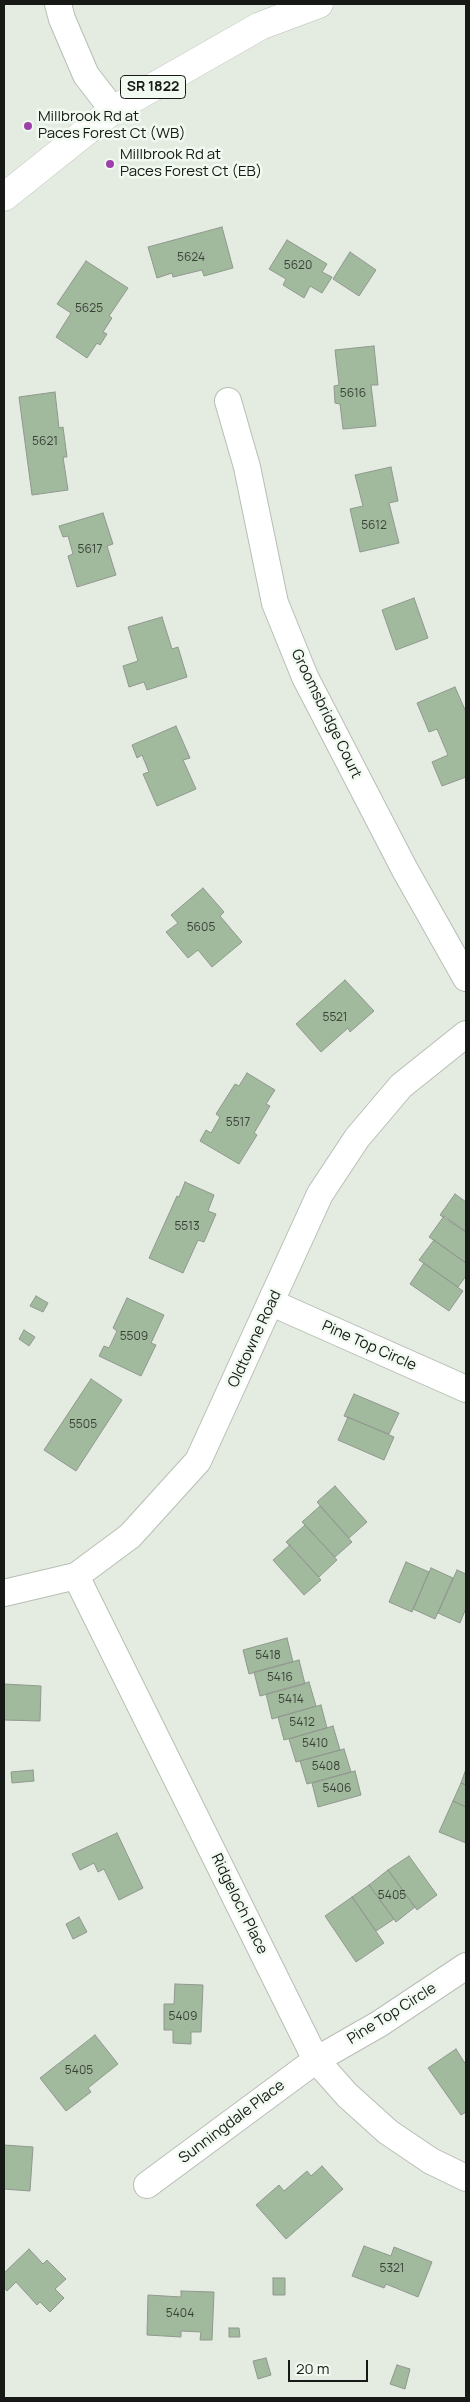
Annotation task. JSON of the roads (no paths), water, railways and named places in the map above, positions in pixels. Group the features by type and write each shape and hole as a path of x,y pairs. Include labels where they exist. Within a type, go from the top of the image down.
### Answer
{"main road":[{"name":"SR 1822","path":"4,198 113,110 260,26 319,4"}],"street":[{"path":"58,4 86,75 113,110"},
{"name":"Groomsbridge Court","path":"228,401 247,467 276,603 305,678 405,870 466,978"},
{"name":"Oldtowne Road","path":"4,1593 76,1576 130,1536 198,1461 272,1303 320,1194 357,1138 401,1086 466,1034"},
{"name":"Pine Top Circle","path":"272,1303 466,1389"},
{"name":"Ridgeloch Place","path":"76,1576 316,2060 346,2096 388,2132 431,2161 466,2178"},
{"name":"Pine Top Circle","path":"316,2060 379,2024 448,1980 466,1966"},
{"name":"Sunningdale Place","path":"147,2185 316,2060"}],"place":[{"name":"Millbrook Rd at Paces Forest Ct (WB)","path":"28,126"},
{"name":"Millbrook Rd at Paces Forest Ct (EB)","path":"110,164"}]}
